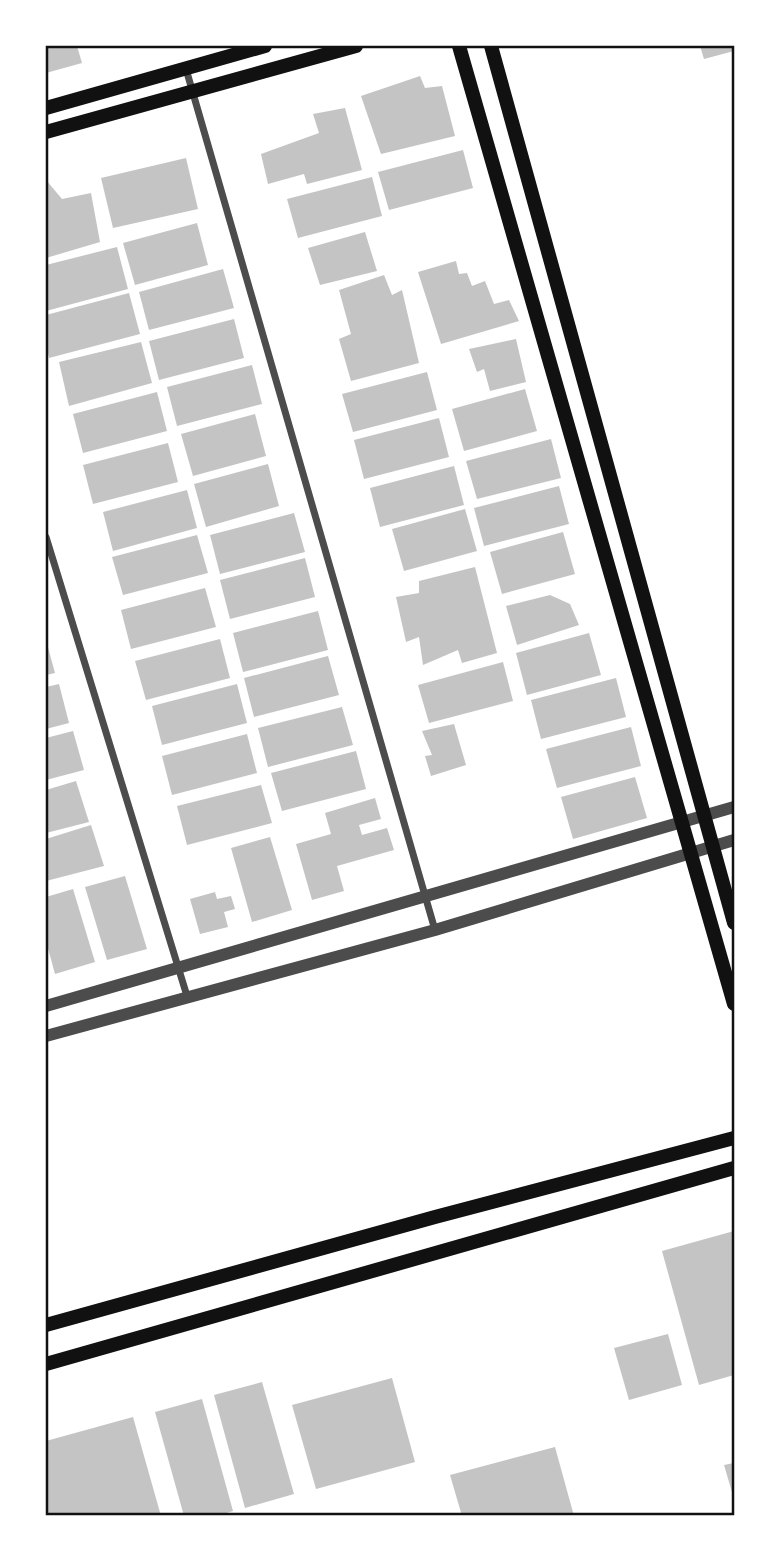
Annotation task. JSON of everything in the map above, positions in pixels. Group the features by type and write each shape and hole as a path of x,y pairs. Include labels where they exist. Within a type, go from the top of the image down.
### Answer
{"main road":[{"path":"46,108 265,46"},
{"path":"46,132 356,46"},
{"path":"459,46 734,1004"},
{"path":"491,46 734,923"},
{"path":"46,1325 435,1217 734,1138"},
{"path":"46,1364 734,1168"}],"street":[{"path":"186,69 435,930"},
{"path":"46,537 187,996"},
{"path":"46,1006 427,898 734,807"},
{"path":"46,1036 435,930 734,840"}],"building":[{"path":"46,46 77,46 82,63 46,73"},
{"path":"700,46 734,46 734,51 704,59"},
{"path":"420,76 425,88 442,86 455,136 381,154 361,96"},
{"path":"345,108 362,170 307,184 304,174 268,184 261,154 319,133 313,114"},
{"path":"463,150 473,188 389,210 378,172"},
{"path":"186,158 198,209 113,228 101,178"},
{"path":"372,177 382,216 298,238 287,199"},
{"path":"46,180 62,199 91,193 100,242 46,258"},
{"path":"197,223 208,265 135,285 123,243"},
{"path":"365,232 377,271 320,285 308,248"},
{"path":"117,247 128,289 46,311 46,265"},
{"path":"456,261 459,274 467,273 472,286 485,281 494,304 509,300 519,321 441,344 418,272"},
{"path":"223,269 234,308 149,330 139,292"},
{"path":"384,275 392,295 402,290 419,363 351,381 339,339 351,334 339,290"},
{"path":"129,293 140,334 49,358 46,315"},
{"path":"234,319 244,358 159,380 149,341"},
{"path":"516,339 526,382 490,391 484,369 477,372 469,349"},
{"path":"141,342 152,383 69,406 59,362"},
{"path":"252,365 262,404 177,426 167,387"},
{"path":"427,372 437,410 353,432 342,394"},
{"path":"525,389 537,431 464,451 452,409"},
{"path":"157,392 167,431 83,453 73,414"},
{"path":"255,414 266,456 193,476 181,434"},
{"path":"439,418 449,457 364,479 354,440"},
{"path":"551,439 561,478 477,499 466,461"},
{"path":"168,443 178,482 93,504 83,465"},
{"path":"268,464 279,506 206,527 194,484"},
{"path":"454,466 464,505 380,527 370,488"},
{"path":"559,486 569,524 484,546 474,508"},
{"path":"187,490 197,528 113,551 103,512"},
{"path":"465,509 477,551 404,571 392,529"},
{"path":"294,513 305,552 220,574 210,535"},
{"path":"563,532 575,574 502,594 490,552"},
{"path":"197,535 208,573 123,595 112,557"},
{"path":"305,558 315,597 230,619 220,580"},
{"path":"475,567 497,653 462,663 458,650 423,665 419,637 406,642 396,597 419,593 419,581"},
{"path":"205,588 216,627 131,649 121,610"},
{"path":"550,595 570,604 579,625 517,645 506,606"},
{"path":"318,611 328,650 243,672 233,633"},
{"path":"589,633 601,675 527,695 516,653"},
{"path":"220,639 230,678 146,700 135,661"},
{"path":"46,640 55,673 46,675"},
{"path":"328,656 339,695 254,717 244,678"},
{"path":"503,662 513,701 429,723 418,685"},
{"path":"616,678 626,717 541,739 531,700"},
{"path":"59,684 69,723 46,729 46,687"},
{"path":"237,684 247,723 162,745 152,706"},
{"path":"342,707 353,745 268,767 258,728"},
{"path":"454,724 466,765 431,776 425,756 432,755 422,731"},
{"path":"631,727 641,766 557,788 546,749"},
{"path":"73,731 84,770 46,780 46,738"},
{"path":"247,734 257,773 172,795 162,756"},
{"path":"356,751 366,789 282,811 271,773"},
{"path":"635,777 647,818 573,839 561,797"},
{"path":"76,781 89,822 46,833 46,790"},
{"path":"261,785 272,823 187,845 177,806"},
{"path":"375,798 381,819 359,825 362,835 387,828 394,850 337,866 344,891 312,900 296,844 331,834 325,813"},
{"path":"91,825 104,866 46,881 46,839"},
{"path":"270,837 292,910 252,922 231,848"},
{"path":"125,876 147,949 107,960 85,887"},
{"path":"73,889 95,962 55,974 46,941 46,897"},
{"path":"215,892 217,899 231,896 235,909 224,912 228,927 200,934 190,899"},
{"path":"734,1231 734,1375 699,1385 662,1251"},
{"path":"668,1334 682,1385 629,1400 614,1348"},
{"path":"392,1378 415,1462 316,1489 292,1405"},
{"path":"262,1382 294,1494 245,1508 214,1395"},
{"path":"202,1399 233,1511 217,1516 184,1516 155,1412"},
{"path":"133,1417 161,1516 46,1516 46,1441"},
{"path":"555,1447 574,1516 462,1516 450,1475"},
{"path":"734,1463 734,1499 724,1465"}]}
